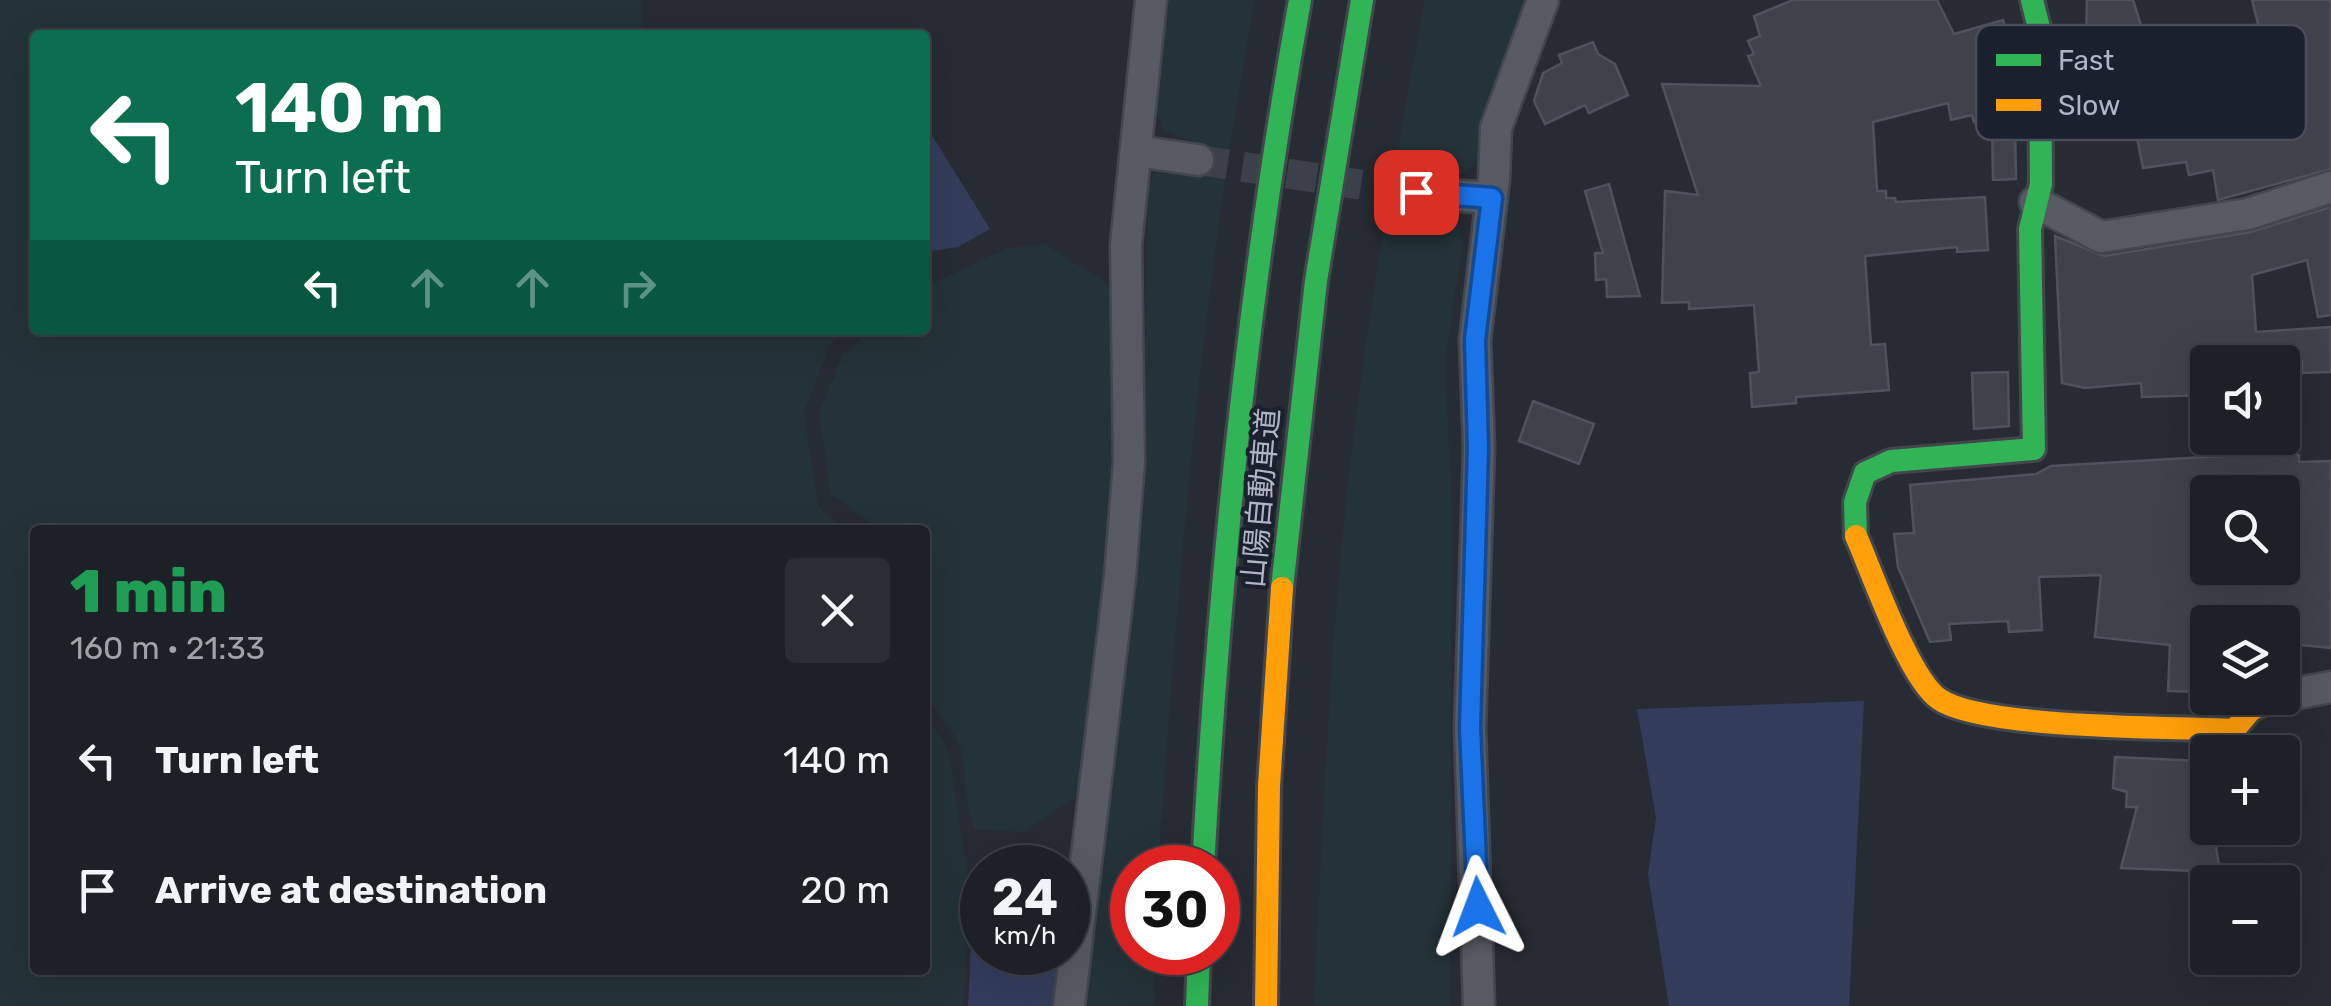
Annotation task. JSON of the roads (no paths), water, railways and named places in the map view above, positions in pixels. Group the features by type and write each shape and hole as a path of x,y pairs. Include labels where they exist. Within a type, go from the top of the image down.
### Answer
{"main road":[{"name":"山陽自動車道","path":"1204,845 1225,526 1252,292 1300,0"},
{"name":"山陽自動車道","path":"1266,1006 1270,758 1284,546 1309,319 1362,0"},
{"path":"2032,0 2038,25"},
{"path":"2041,140 2041,184 2030,230 2034,448 1891,461 1865,473 1854,502 1856,535 1918,676 1938,699 1982,717 2234,730 2246,715"},
{"path":"1197,1006 1198,975"}],"street":[{"path":"1068,1006 1128,481 1126,245 1152,0"},
{"path":"1479,1006 1470,728 1478,448 1475,340 1496,128 1544,0"},
{"path":"1136,150 1198,160"},
{"path":"2036,202 2101,237 2248,214 2331,187"},
{"path":"1416,192 1492,198"},
{"path":"2300,692 2331,686"}],"water":[{"path":"930,132 990,229 958,247 930,251"},
{"path":"1864,701 1849,1006 1669,1006 1648,874 1656,818 1637,709"},
{"path":"969,975 1056,975 1054,1006 968,1006"}],"tunnel":[{"path":"1198,160 1416,193"}]}
